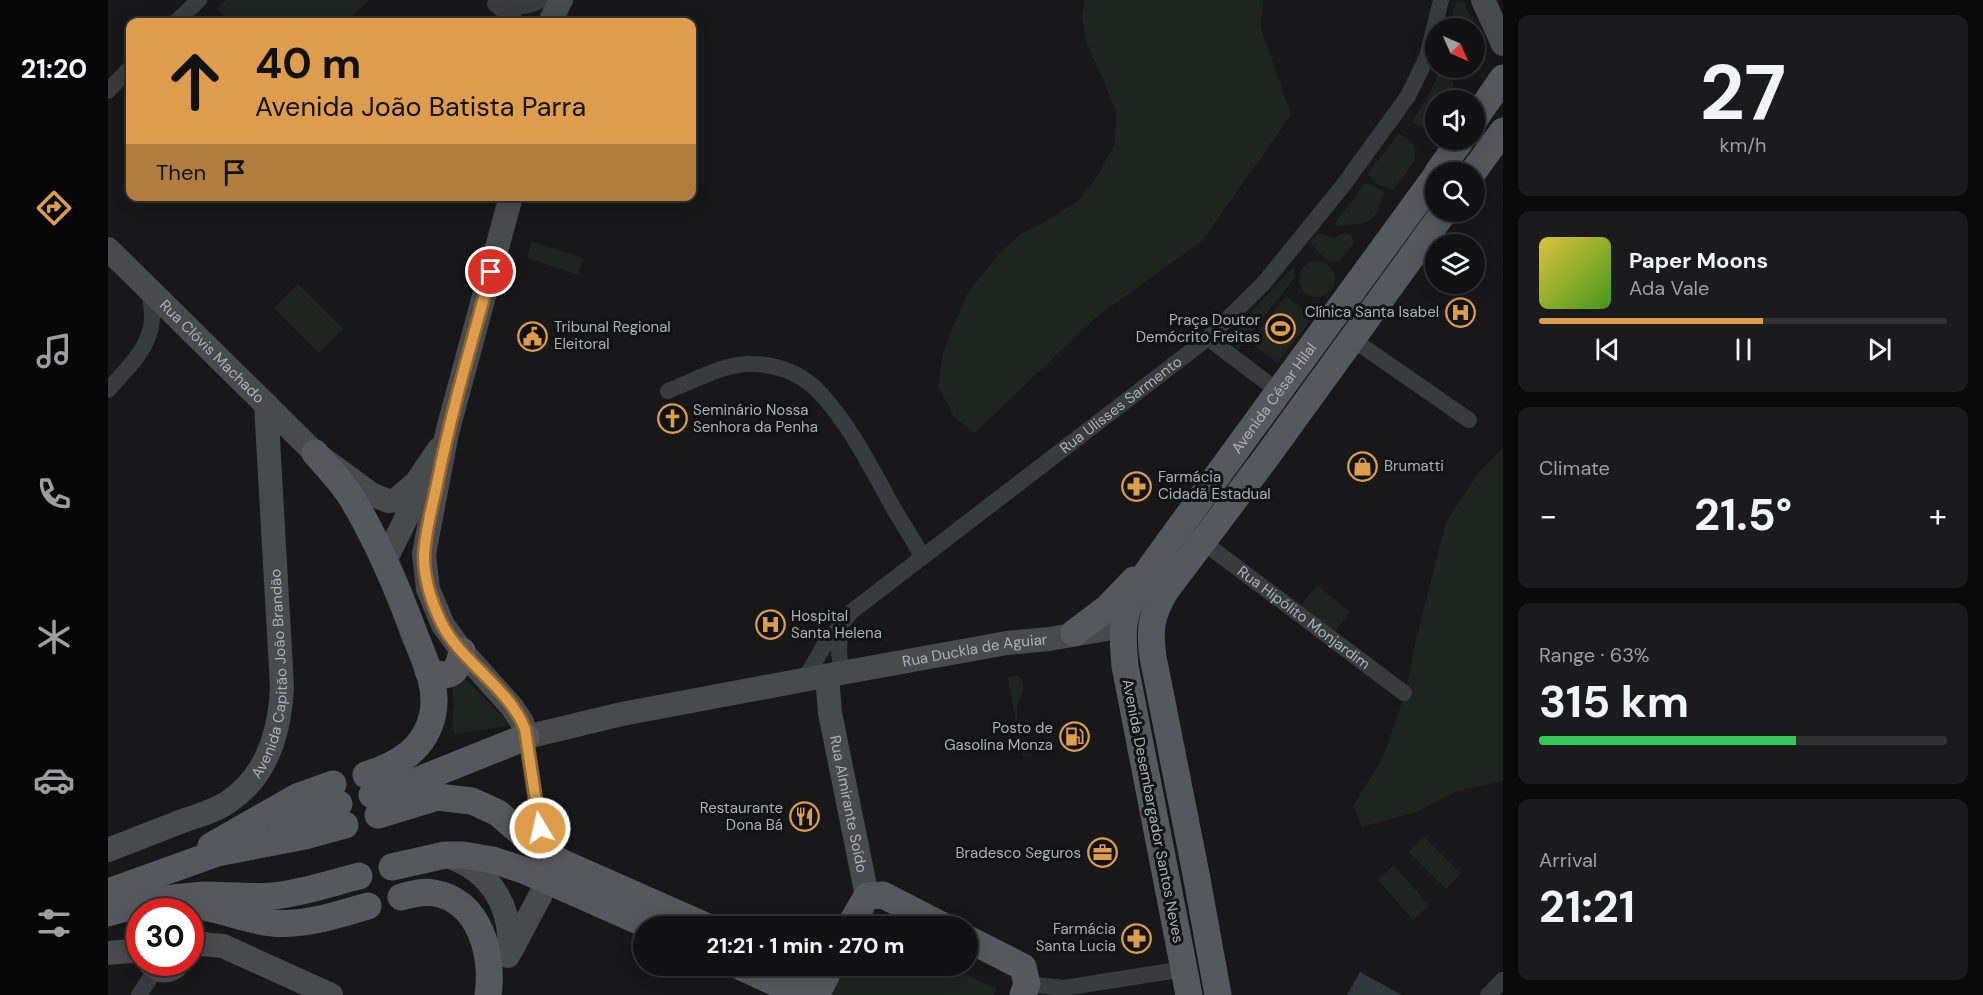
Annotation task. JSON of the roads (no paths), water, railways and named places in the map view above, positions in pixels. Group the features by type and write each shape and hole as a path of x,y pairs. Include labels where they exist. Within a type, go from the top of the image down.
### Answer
{"main road":[{"path":"552,18 561,0"},
{"path":"569,18 575,0"},
{"path":"1483,0 1503,44"},
{"path":"1498,0 1503,11"},
{"path":"1485,104 1503,78"},
{"path":"1480,162 1503,131"},
{"name":"Avenida César Hilal","path":"1124,626 1126,612 1137,590 1166,546 1425,191"},
{"path":"372,795 416,781 526,736 522,722 512,707 462,651 443,625 428,589 425,570 426,538 447,436 510,201"},
{"name":"Avenida César Hilal","path":"1153,657 1150,631 1157,605 1437,222"},
{"name":"Rua Clóvis Machado","path":"108,249 315,453 379,498 388,501 396,500 406,493 422,474 447,436"},
{"name":"Avenida Capitão João Brandão","path":"108,850 212,810 231,800 255,776 273,742 279,725 282,687 266,404"},
{"path":"385,561 447,436"},
{"path":"315,453 352,498 385,561 432,683 434,704 430,724 417,746 398,763 372,795"},
{"path":"1074,633 1107,608 1166,546"},
{"path":"1124,626 1131,625 1138,629 1148,643 1153,657"},
{"name":"Avenida Desembargador Santos Neves","path":"1124,626 1125,666 1187,982"},
{"name":"Rua Duckla de Aguiar","path":"526,736 824,676 1124,626"},
{"path":"428,671 443,675 456,671 462,651"},
{"name":"Avenida Desembargador Santos Neves","path":"1153,657 1218,995"},
{"name":"Rua Almirante Soído","path":"824,676 867,896"},
{"path":"372,795 460,798 485,806 498,813 543,851 561,862 683,916"},
{"path":"108,892 217,853 305,836 339,804 297,797 168,870"},
{"path":"392,867 445,855 493,860 548,881 633,919"},
{"path":"445,855 472,868 494,888 505,909 508,921 510,944 508,956"},
{"path":"488,995 548,881 560,870 582,871"},
{"path":"186,898 275,896 308,890 359,876"},
{"path":"401,897 423,892 442,895 456,901 469,912 486,946 490,972 488,995"},
{"path":"855,916 867,896 883,895 924,916"},
{"path":"204,906 270,922 284,923 322,919 368,906"},
{"path":"108,913 126,908"},
{"path":"204,944 223,946 331,995"},
{"path":"978,944 1023,967 1025,989"},
{"path":"108,953 126,951"},
{"path":"761,976 803,995"}],"street":[{"path":"180,18 199,0"},
{"path":"492,0 512,18"},
{"path":"497,0 518,7 531,6 541,0"},
{"name":"Rua Ulisses Sarmento","path":"824,676 814,660 846,617 1208,338 1263,284 1342,187 1408,96 1428,57 1441,0"},
{"path":"108,91 126,72"},
{"path":"108,390 136,358 147,339 152,320 150,290"},
{"path":"1208,338 1278,391"},
{"path":"1352,339 1469,420"},
{"path":"668,391 722,370 748,364 776,366 794,373 813,386 830,405 866,458 922,557"},
{"name":"Rua Hipólito Monjardim","path":"1203,542 1404,693"},
{"path":"824,676 846,617"},
{"path":"526,736 543,851"},
{"path":"139,995 154,976"},
{"path":"1488,995 1503,980"},
{"path":"1025,989 1187,982"}],"place":[{"name":"Clínica Santa Isabel","path":"1460,312"},
{"name":"Praça Doutor Demócrito Freitas","path":"1281,329"},
{"name":"Tribunal Regional Eleitoral","path":"533,336"},
{"name":"Seminário Nossa Senhora da Penha","path":"672,419"},
{"name":"Brumatti","path":"1363,466"},
{"name":"Farmácia Cidadã Estadual","path":"1137,486"},
{"name":"Hospital Santa Helena","path":"770,625"},
{"name":"Posto de Gasolina Monza","path":"1074,737"},
{"name":"Restaurante Dona Bá","path":"804,817"},
{"name":"Bradesco Seguros","path":"1102,853"},
{"name":"Farmácia Santa Lucia","path":"1137,938"}]}
